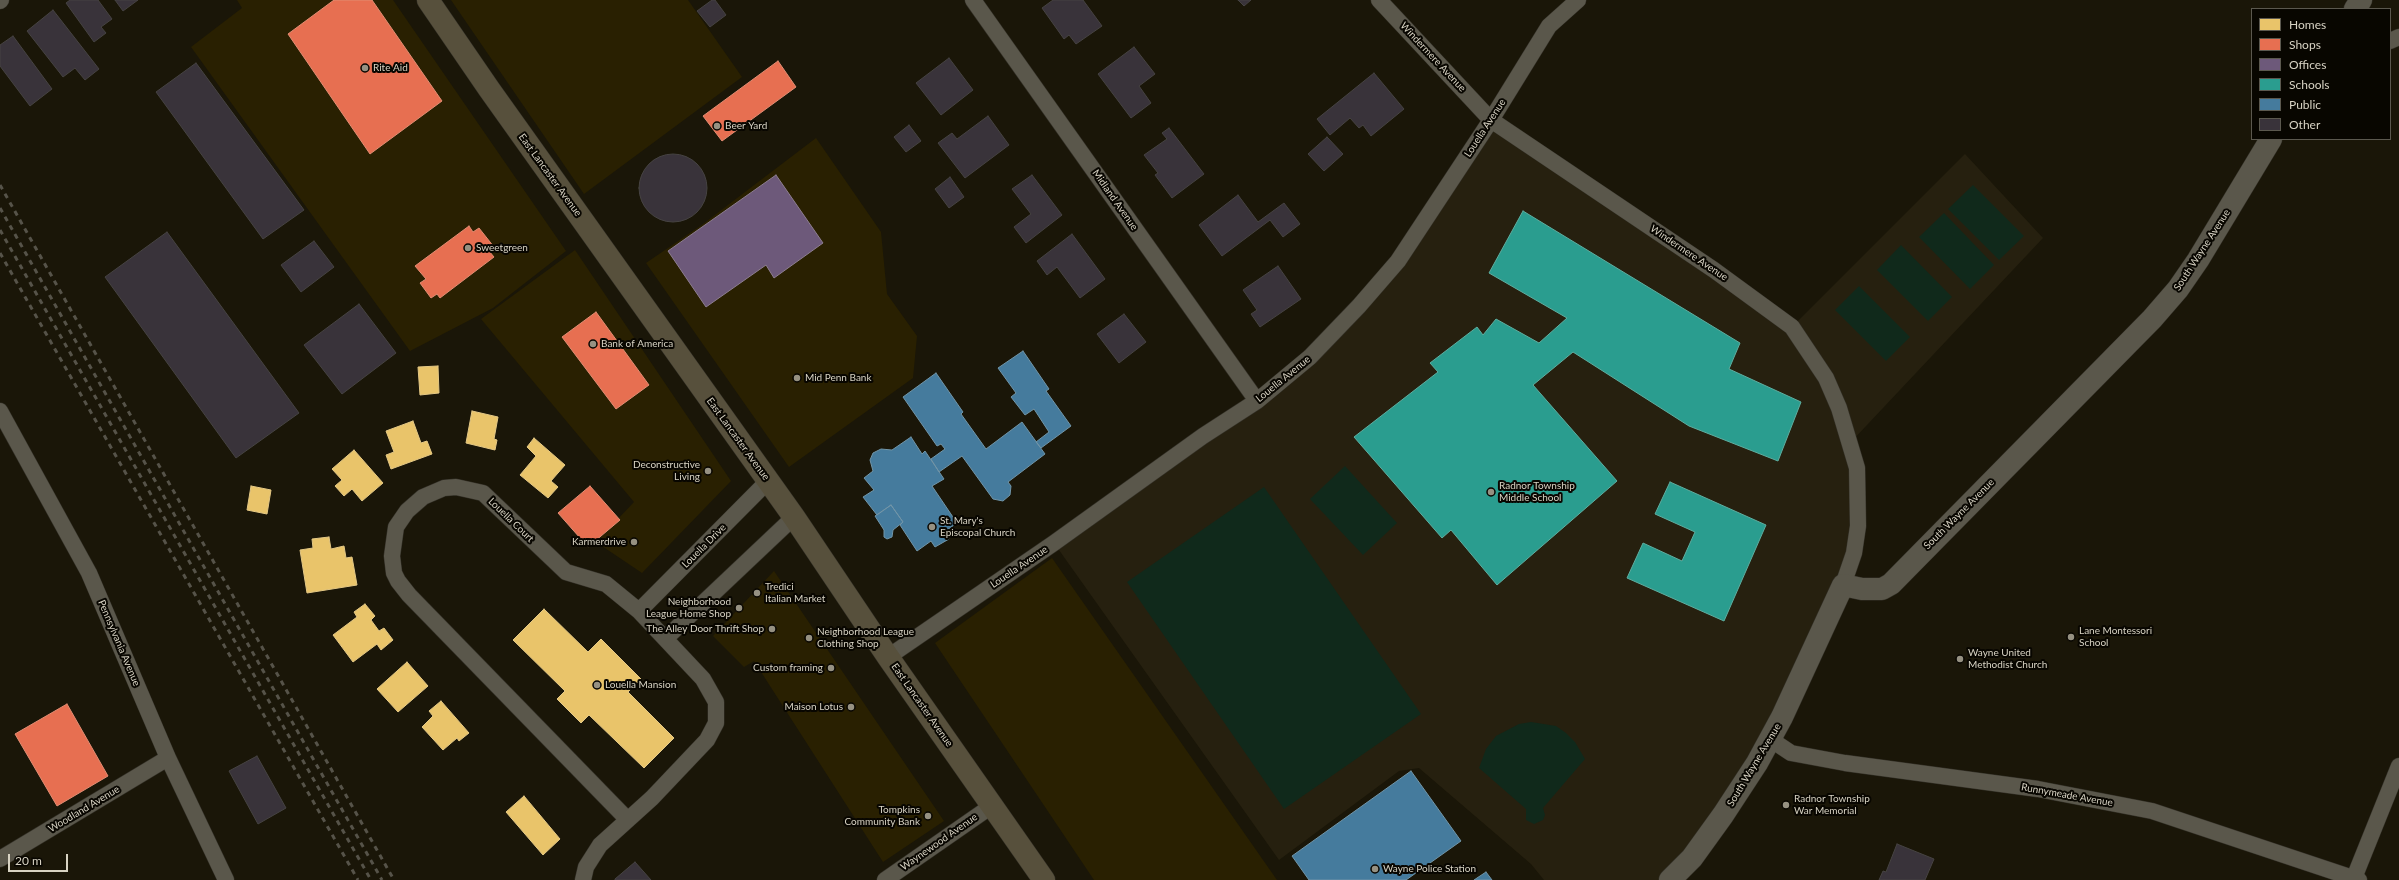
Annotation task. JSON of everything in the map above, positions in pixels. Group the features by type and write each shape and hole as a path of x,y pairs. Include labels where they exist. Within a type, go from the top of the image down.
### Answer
{"highway":[{"name":"East Lancaster Avenue","path":"428,0 489,89 794,517 888,657 993,805 1044,880"}],"main road":[{"name":"South Wayne Avenue","path":"1670,880 1692,858 1723,815 1770,739 1843,585 1862,589 1882,589 1891,584 2152,319 2178,290 2198,260 2270,140"}],"street":[{"name":"Midland Avenue","path":"973,0 1257,400"},
{"name":"Windermere Avenue","path":"1379,0 1491,120 1714,270 1792,327 1826,378 1839,408 1857,468 1858,526 1854,553 1843,585"},
{"name":"Louella Avenue","path":"888,657 1054,543 1203,436 1257,400 1310,357 1359,306 1398,261 1491,120 1549,26 1578,0"},
{"name":"Pennsylvania Avenue","path":"0,411 89,573 168,758 226,880"},
{"name":"Louella Drive","path":"639,611 768,481"},
{"name":"Louella Court","path":"583,880 586,867 595,852 627,819 652,798 707,740 716,723 716,702 703,679 639,611 606,584 566,572 483,493 456,487 432,492 407,511 396,527 392,546 392,565 398,581 408,595 627,819"},
{"path":"666,638 794,517"},
{"name":"Runnymeade Avenue","path":"1770,739 1791,752 1844,763 2038,789 2152,811 2356,879"},
{"name":"Woodland Avenue","path":"0,859 168,758"},
{"path":"2356,879 2399,766"},
{"name":"Waynewood Avenue","path":"885,880 993,805"}],"shaded area":[{"path":"237,0 393,0 566,251 493,308 410,351 191,47 242,8"},
{"path":"451,0 688,0 742,77 584,194"},
{"name":"Radnor Township Middle School","path":"1491,120 1792,327 1965,154 2043,238 1851,442 1858,526 1782,717 1670,880 1544,880 1531,864 1419,768 1399,771 1279,860 1054,543 1203,436 1359,306"},
{"path":"816,138 881,232 887,294 917,336 913,378 789,467 646,263 703,224"},
{"path":"575,250 731,481 642,573 596,542 634,502 481,319"},
{"path":"1052,558 1277,880 1094,880 935,643"},
{"path":"774,571 944,821 883,862 754,661 744,667 713,636"}],"green space":[{"path":"1973,185 2024,236 1999,260 1948,209"},
{"path":"1944,213 1994,265 1970,289 1919,237"},
{"path":"1901,245 1952,297 1928,321 1877,270"},
{"path":"1859,286 1910,337 1886,361 1835,310"},
{"path":"1345,466 1397,523 1363,555 1310,499"},
{"path":"1264,487 1421,714 1284,809 1127,582"},
{"path":"1531,722 1556,726 1575,742 1585,759 1543,808 1545,815 1543,820 1534,824 1526,820 1526,809 1479,768 1486,749 1496,736 1519,724"}],"building: Homes":[{"path":"438,366 439,393 420,395 418,367"},
{"path":"472,411 498,417 494,439 497,440 495,450 466,443"},
{"path":"413,421 421,443 427,441 432,454 391,469 386,455 394,452 386,431"},
{"path":"534,438 565,465 551,481 558,487 548,498 520,475 536,456 527,447"},
{"path":"354,450 383,483 362,501 352,489 344,496 335,486 342,480 332,469"},
{"path":"251,486 271,490 267,514 247,510"},
{"path":"329,537 331,549 344,546 346,558 352,557 357,585 307,593 300,550 313,548 312,539"},
{"path":"365,604 375,616 371,620 379,631 384,628 393,640 381,650 377,644 353,662 333,635 357,617 354,612"},
{"name":"Louella Mansion","path":"544,609 588,652 601,639 641,679 628,692 674,738 644,768 589,715 581,723 557,699 565,691 513,640"},
{"path":"407,662 428,686 398,712 377,689"},
{"path":"441,701 469,733 459,741 457,738 443,750 422,727 433,716 429,711"},
{"path":"524,796 560,839 543,855 506,812"}],"building: Shops":[{"name":"Rite Aid","path":"334,0 372,0 442,101 370,154 288,34"},
{"path":"778,61 796,87 722,141 703,116"},
{"path":"469,226 473,232 479,228 494,247 489,251 494,257 440,298 437,294 431,298 420,283 426,279 415,266"},
{"path":"596,312 649,385 616,409 562,337"},
{"path":"590,486 620,520 588,547 558,513"},
{"path":"67,704 108,776 57,806 15,734"}],"building: Offices":[{"path":"776,175 823,243 774,278 766,265 706,307 668,251"}],"building: Schools":[{"path":"1523,211 1740,343 1729,369 1801,402 1778,461 1689,426 1573,352 1533,385 1617,481 1497,585 1451,530 1442,538 1354,437 1438,372 1430,363 1477,327 1483,335 1496,319 1539,343 1567,318 1489,273"},
{"path":"1670,482 1766,525 1724,621 1627,578 1643,543 1682,561 1695,532 1655,514"}],"building: Public":[{"path":"1023,351 1049,389 1046,391 1071,426 1041,448 1036,442 1049,432 1034,409 1025,415 1011,397 1016,393 998,368"},
{"path":"936,373 963,412 961,414 986,449 1022,422 1045,454 1008,482 1011,486 1010,495 1003,501 993,499 962,456 939,472 931,459 945,449 941,444 937,446 903,397"},
{"path":"911,437 922,454 925,451 944,479 932,486 957,523 944,532 949,539 935,547 931,541 917,551 900,525 903,522 891,505 877,515 863,497 874,490 864,478 873,471 870,460 873,453 881,449 892,450"},
{"path":"891,505 903,522 893,530 892,537 887,539 884,537 884,530 875,516"},
{"path":"1411,771 1461,841 1406,880 1309,880 1292,856"},
{"path":"1486,872 1492,880 1474,880"}],"building: Other":[{"path":"70,0 98,0 112,19 101,27 106,33 94,42 66,3"},
{"path":"115,0 138,0 123,11"},
{"path":"712,0 715,0 726,15 710,27 697,11"},
{"path":"1053,0 1083,0 1102,26 1076,44 1069,35 1064,39 1042,8"},
{"path":"1238,0 1251,0 1244,6"},
{"path":"53,10 99,69 85,80 75,68 63,77 27,31"},
{"path":"13,36 52,89 30,106 0,66 0,45"},
{"path":"1134,47 1155,74 1139,86 1151,103 1131,118 1098,74"},
{"path":"949,58 973,90 941,115 916,83"},
{"path":"196,63 304,210 263,239 156,92"},
{"path":"1374,73 1404,109 1371,136 1363,125 1359,128 1350,118 1330,135 1317,119"},
{"path":"988,116 1009,145 965,178 938,143 952,133 957,139"},
{"path":"909,125 921,141 906,152 894,137"},
{"path":"1169,128 1204,174 1172,198 1155,175 1158,173 1144,155 1167,139 1162,133"},
{"path":"1327,137 1343,154 1324,171 1308,154"},
{"path":"666,154 680,154 692,160 701,169 707,181 705,201 697,212 686,220 680,222 666,222 660,220 649,212 641,201 639,195 639,181 641,175 649,164 660,156"},
{"path":"1032,175 1062,215 1026,243 1014,227 1031,214 1012,189"},
{"path":"950,177 964,197 949,208 935,189"},
{"path":"1238,195 1258,222 1284,203 1300,224 1283,237 1270,220 1222,256 1199,225"},
{"path":"167,232 299,413 236,458 105,277"},
{"path":"1072,234 1105,279 1080,298 1057,267 1047,275 1037,261"},
{"path":"314,241 334,267 301,292 281,265"},
{"path":"1278,266 1301,299 1260,327 1251,314 1257,310 1243,290"},
{"path":"359,304 396,353 342,394 304,345"},
{"path":"1124,314 1146,342 1119,363 1097,334"},
{"path":"257,756 286,808 258,824 229,771"},
{"path":"1897,844 1934,859 1925,880 1879,880 1883,871 1886,872"},
{"path":"635,862 651,880 615,880 615,879"}],"railway":[{"path":"0,185 394,880"},
{"path":"0,208 382,880"},
{"path":"0,230 371,880"},
{"path":"0,253 358,880"}],"place":[{"name":"Rite Aid","path":"365,68"},
{"name":"Beer Yard","path":"717,126"},
{"name":"Sweetgreen","path":"468,248"},
{"name":"Bank of America","path":"593,344"},
{"name":"Mid Penn Bank","path":"797,378"},
{"name":"Deconstructive Living","path":"708,471"},
{"name":"Radnor Township Middle School","path":"1491,492"},
{"name":"St. Mary's Episcopal Church","path":"932,527"},
{"name":"Karmerdrive","path":"634,542"},
{"name":"Tredici Italian Market","path":"757,593"},
{"name":"Neighborhood League Home Shop","path":"739,608"},
{"name":"The Alley Door Thrift Shop","path":"772,629"},
{"name":"Lane Montessori School","path":"2071,637"},
{"name":"Neighborhood League Clothing Shop","path":"809,638"},
{"name":"Wayne United Methodist Church","path":"1960,659"},
{"name":"Custom framing","path":"831,668"},
{"name":"Louella Mansion","path":"597,685"},
{"name":"Maison Lotus","path":"851,707"},
{"name":"Radnor Township War Memorial","path":"1786,805"},
{"name":"Tompkins Community Bank","path":"928,816"},
{"name":"Wayne Police Station","path":"1375,869"}]}
